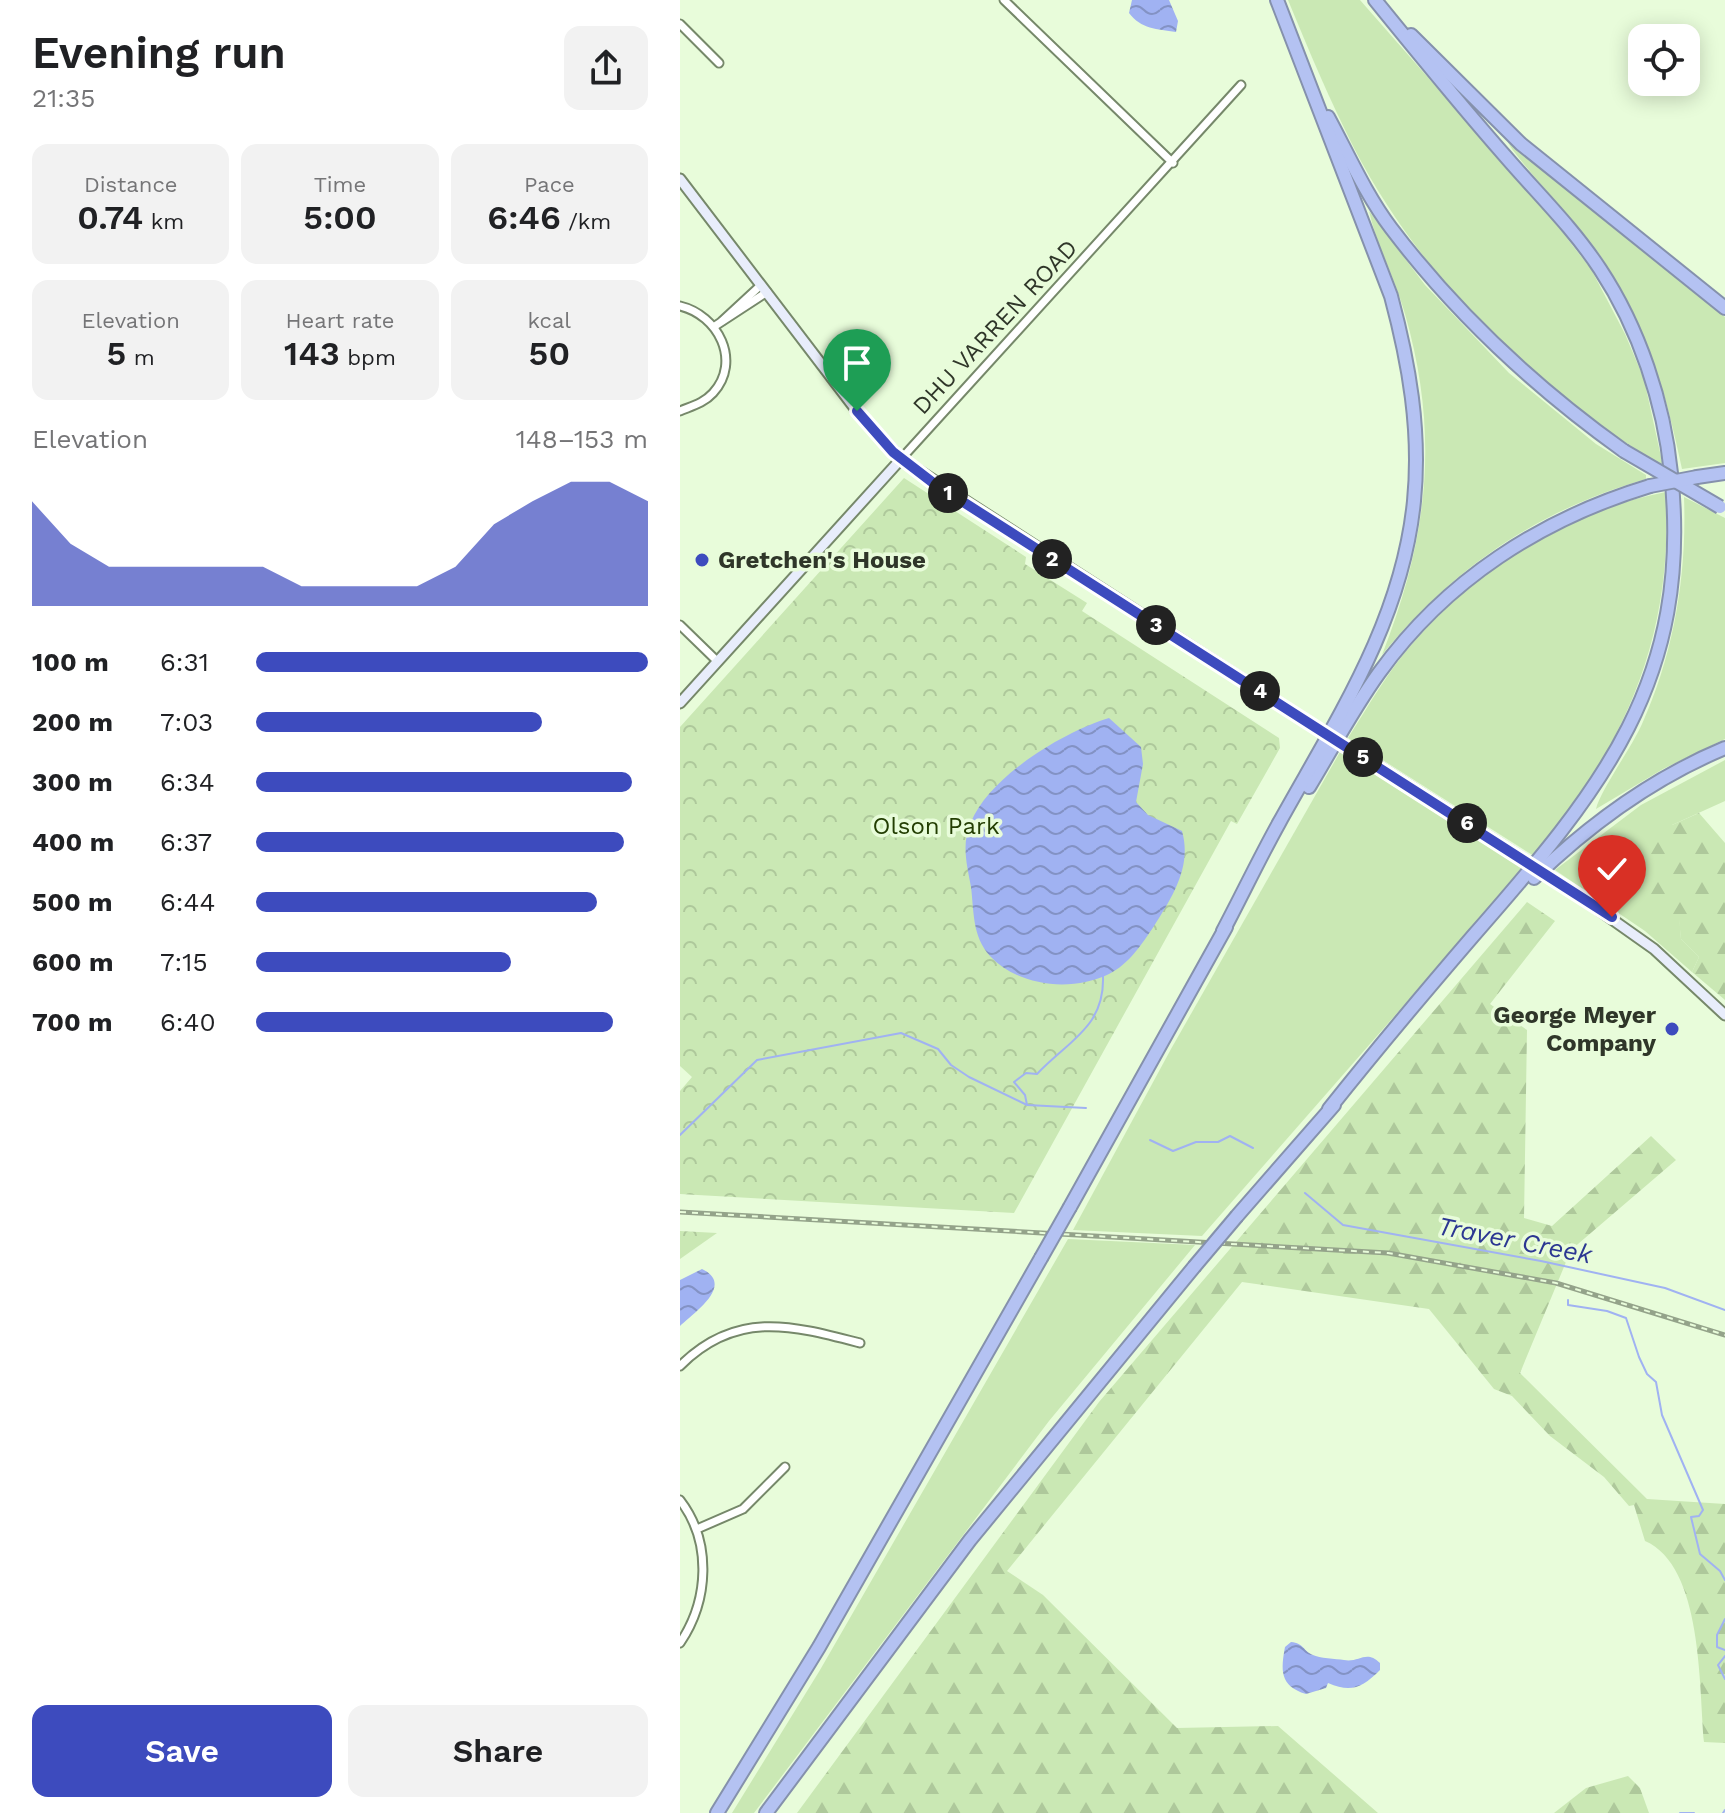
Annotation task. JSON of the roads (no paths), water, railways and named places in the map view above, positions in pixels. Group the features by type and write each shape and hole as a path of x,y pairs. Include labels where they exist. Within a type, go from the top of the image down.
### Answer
{"highway":[{"path":"717,1813 819,1647 1070,1207 1223,931 1278,824 1344,710 1377,642 1396,589 1414,501 1415,423 1403,340 1391,296 1277,0"},
{"path":"1377,2 1521,144 1725,308"},
{"path":"1329,1109 1396,1025 1547,851 1606,771 1647,689 1667,612 1675,545 1674,494 1661,411 1635,337 1608,282 1563,219 1418,55 1377,2"},
{"path":"1307,75 1390,227 1477,328 1544,391 1624,451 1723,508"},
{"path":"1223,931 1359,703 1402,643 1467,579 1496,557 1555,522 1650,486 1725,473"},
{"path":"766,1813 970,1540 1237,1216 1499,915 1554,858 1638,794 1725,748"}],"main road":[{"path":"680,179 857,411 901,459 1565,886 1654,949 1725,1015"},
{"name":"DHU VARREN ROAD","path":"680,703 901,459"}],"street":[{"path":"1004,0 1173,163"},
{"path":"680,24 719,63"},
{"path":"680,39 687,31"},
{"name":"DHU VARREN ROAD","path":"901,459 1241,85"},
{"path":"718,324 764,288"},
{"path":"680,306 718,324 725,350 722,379 708,398 680,411"},
{"path":"680,625 717,661"},
{"path":"680,1366 712,1341 761,1326 801,1328 860,1343"},
{"path":"697,1529 743,1509 785,1467"},
{"path":"680,1500 697,1529 703,1563 702,1590 692,1622 680,1643"}],"water":[{"path":"1132,0 1169,0 1178,21 1176,32 1139,22 1129,13"},
{"path":"1109,718 1141,747 1143,764 1136,802 1148,815 1182,831 1183,869 1174,892 1154,926 1123,965 1109,974 1079,983 1031,980 1002,966 990,956 980,940 967,863 968,830 980,805 1011,773 1050,745"},
{"path":"702,1269 715,1283 713,1291 680,1326 680,1280"},
{"path":"1291,1642 1319,1657 1349,1660 1371,1657 1380,1663 1380,1670 1356,1687 1343,1688 1328,1683 1326,1688 1306,1694 1297,1691 1284,1676 1285,1647"}],"waterway":[{"path":"1027,1105 1025,1095 1014,1082 1026,1073 1037,1074 1082,1032 1098,1008 1103,976"},
{"name":"Traver Creek","path":"680,1135 757,1060 901,1033 938,1049 951,1065 969,1077 1027,1105 1086,1108"},
{"name":"Traver Creek","path":"1150,1140 1173,1151 1196,1142 1218,1142 1230,1136 1253,1148"},
{"name":"Traver Creek","path":"1305,1193 1343,1225 1541,1261 1665,1288 1725,1310"},
{"path":"1568,1300 1568,1305 1607,1311 1626,1318 1639,1357 1647,1374 1656,1382 1662,1415 1703,1510 1699,1516 1691,1517 1700,1554 1720,1571 1725,1580"},
{"path":"1725,1619 1717,1635 1717,1647 1725,1650"},
{"path":"1725,1656 1718,1665 1725,1679"},
{"path":"1680,1813 1694,1813"}],"railway":[{"path":"680,1212 1388,1253 1556,1283 1725,1335"}],"place":[{"name":"Gretchen's House","path":"702,560"},
{"name":"George Meyer Company","path":"1672,1029"}],"park label":[{"name":"Olson Park","path":"936,826"}]}
